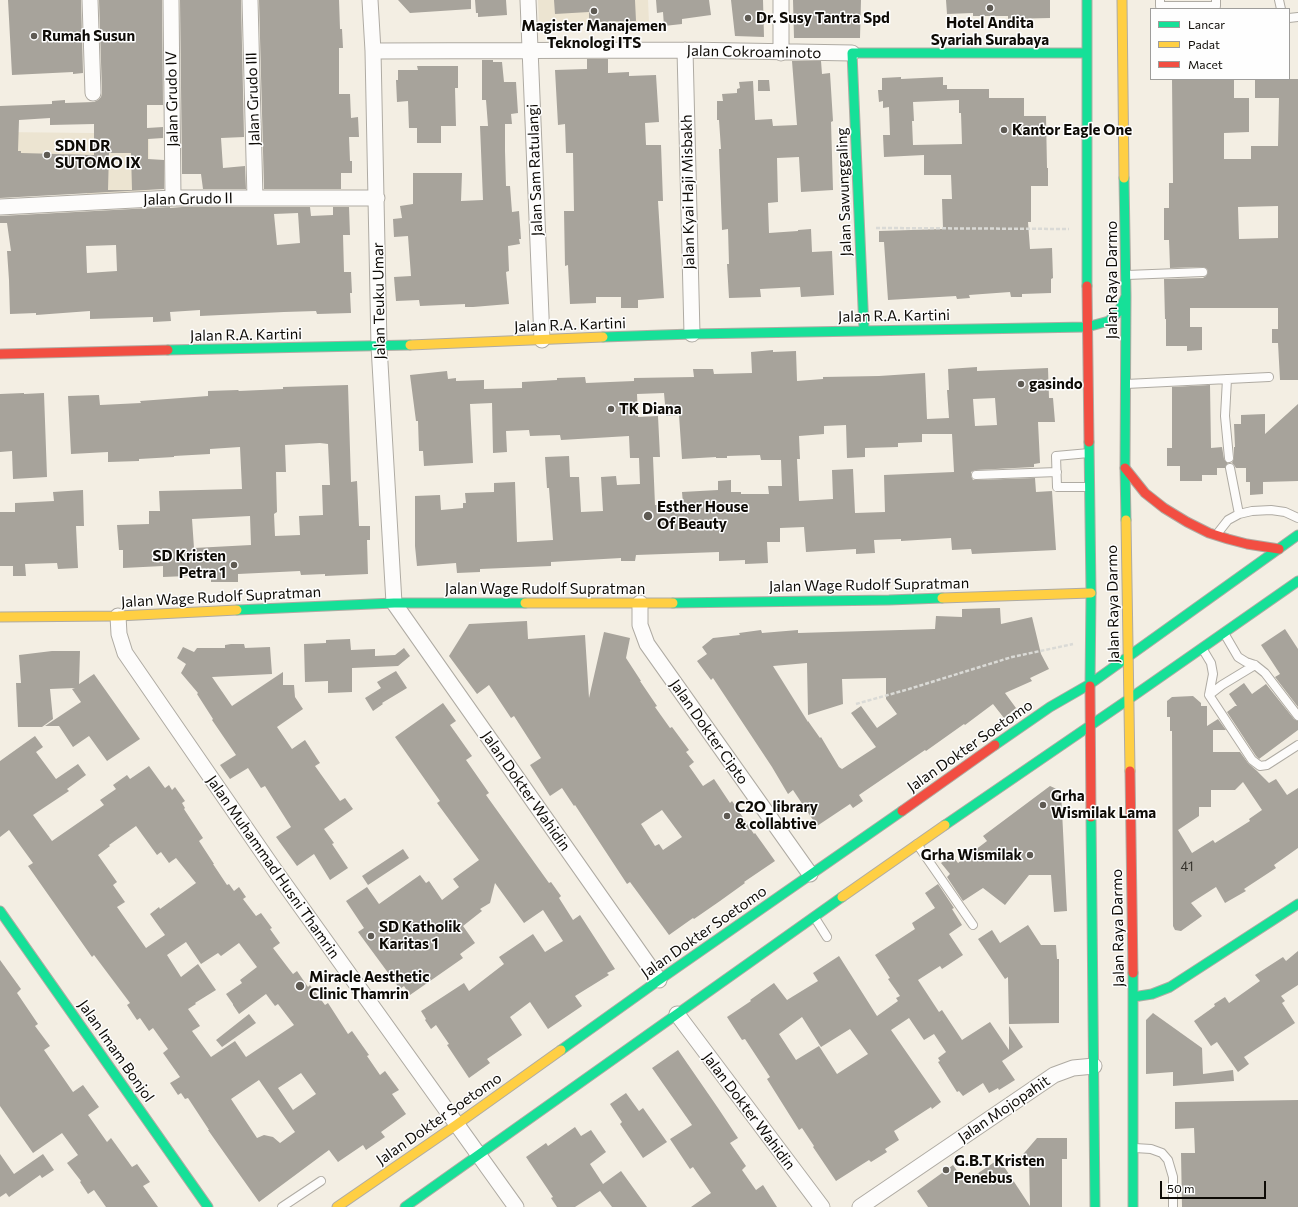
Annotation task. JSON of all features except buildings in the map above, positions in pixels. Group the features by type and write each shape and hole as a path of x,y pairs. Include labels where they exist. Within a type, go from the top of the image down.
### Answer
{"main road":[{"name":"Jalan Raya Darmo","path":"1087,0 1087,229 1091,593 1090,726 1095,1207"},
{"name":"Jalan Raya Darmo","path":"1122,0 1126,275 1125,468 1133,997 1133,1207"},
{"name":"Jalan Cokroaminoto","path":"852,53 1086,53"},
{"name":"Jalan Sawunggaling","path":"852,53 864,330"},
{"name":"Jalan R.A. Kartini","path":"0,354 379,346 692,334 1088,327 1109,321 1119,311 1126,296"},
{"path":"1125,468 1145,493 1164,508 1187,522 1216,535 1247,544 1279,549"},
{"name":"Jalan Dokter Soetomo","path":"337,1207 456,1125 810,874 1050,708 1090,684 1128,658 1298,536"},
{"path":"405,1207 918,844 1298,581"},
{"name":"Jalan Wage Rudolf Supratman","path":"0,617 118,616 394,603 640,603 888,600 1091,593"},
{"path":"1133,997 1152,994 1170,988 1298,904"},
{"name":"Jalan Imam Bonjol","path":"0,911 208,1207"}],"street":[{"path":"90,0 93,93"},
{"name":"Jalan Grudo IV","path":"171,0 173,198"},
{"name":"Jalan Grudo III","path":"250,0 255,198"},
{"name":"Jalan Teuku Umar","path":"370,0 377,198 379,346 394,603"},
{"name":"Jalan Sam Ratulangi","path":"528,0 542,340"},
{"path":"781,0 781,53"},
{"name":"Jalan Cokroaminoto","path":"373,51 685,50 781,53 852,53"},
{"name":"Jalan Kyai Haji Misbakh","path":"685,50 692,334"},
{"name":"Jalan Grudo II","path":"0,207 173,198 377,198"},
{"name":"Jalan Dokter Wahidin","path":"394,603 659,980"},
{"name":"Jalan Dokter Cipto","path":"640,603 640,625 647,644 810,874"},
{"name":"Jalan Muhammad Husni Thamrin","path":"118,616 119,634 125,653 276,872 516,1207"},
{"name":"Jalan Dokter Wahidin","path":"677,1014 822,1207"},
{"name":"Jalan Mojopahit","path":"860,1207 1054,1075 1073,1068 1094,1066"}],"lane":[{"path":"1160,0 1160,6 1216,6 1216,0"},
{"path":"1126,275 1203,272"},
{"path":"1126,384 1269,377"},
{"path":"1227,379 1226,416 1229,458"},
{"path":"1090,453 1056,455 1058,488 1090,487"},
{"path":"1230,468 1239,514"},
{"path":"976,475 1057,472"},
{"path":"1216,535 1228,520 1239,514 1252,511 1271,510 1285,512 1298,518"},
{"path":"1224,632 1238,657 1255,665 1265,673 1298,716"},
{"path":"1202,648 1211,663 1213,674 1210,695 1252,760 1260,766 1267,765 1298,745"},
{"path":"1210,695 1222,685 1255,665"},
{"path":"918,844 972,925"},
{"path":"814,918 827,937"},
{"path":"1133,1148 1151,1149 1162,1152 1168,1160 1173,1177 1173,1207"},
{"path":"282,1207 321,1182"}],"path":[{"path":"860,228 1087,229"},
{"path":"856,704 1012,657 1091,639"}],"shaded area":[{"name":"Magister Manajemen Teknologi ITS","path":"538,0 648,0 649,23 539,25"},
{"path":"0,132 149,132 150,198 87,200 87,179 94,179 93,154 93,178 0,176"}],"traffic: fast":[{"path":"1087,0 1087,286"},
{"path":"864,330 852,53 1087,53"},
{"path":"1124,178 1126,296 1126,520"},
{"path":"603,337 1087,327 1109,321 1119,311 1126,296"},
{"path":"168,350 410,345"},
{"path":"1089,442 1091,593 1090,686"},
{"path":"995,745 1050,707 1090,684 1298,535"},
{"path":"945,825 1298,581"},
{"path":"673,603 942,598"},
{"path":"237,610 394,603 525,603"},
{"path":"561,1050 902,811"},
{"path":"1091,817 1095,1207"},
{"path":"405,1207 842,897"},
{"path":"1133,997 1152,994 1170,987 1298,904"},
{"path":"0,911 208,1207"},
{"path":"1133,973 1133,1207"}],"traffic: slow":[{"path":"1122,0 1124,178"},
{"path":"410,345 603,337"},
{"path":"1126,520 1130,771"},
{"path":"942,598 1091,593"},
{"path":"525,603 673,603"},
{"path":"0,617 118,616 237,610"},
{"path":"842,897 945,825"},
{"path":"337,1207 561,1050"}],"traffic: jam":[{"path":"1087,286 1089,442"},
{"path":"0,354 168,350"},
{"path":"1125,468 1145,493 1164,508 1187,522 1209,533 1228,539 1247,544 1279,549"},
{"path":"1090,686 1091,817"},
{"path":"902,811 995,745"},
{"path":"1130,771 1133,973"}],"place":[{"name":"Hotel Andita Syariah Surabaya","path":"990,8"},
{"name":"Magister Manajemen Teknologi ITS","path":"594,11"},
{"name":"Dr. Susy Tantra Spd","path":"748,18"},
{"name":"Rumah Susun","path":"34,36"},
{"name":"Kantor Eagle One","path":"1004,130"},
{"name":"SDN DR SUTOMO IX","path":"47,155"},
{"name":"gasindo","path":"1021,384"},
{"name":"TK Diana","path":"611,409"},
{"name":"Esther House Of Beauty","path":"648,516"},
{"name":"SD Kristen Petra 1","path":"234,565"},
{"name":"Grha Wismilak Lama","path":"1043,805"},
{"name":"C2O_library & collabtive","path":"727,816"},
{"name":"Grha Wismilak","path":"1030,855"},
{"name":"SD Katholik Karitas 1","path":"371,936"},
{"name":"Miracle Aesthetic Clinic Thamrin","path":"300,986"},
{"name":"G.B.T Kristen Penebus","path":"946,1170"}]}
